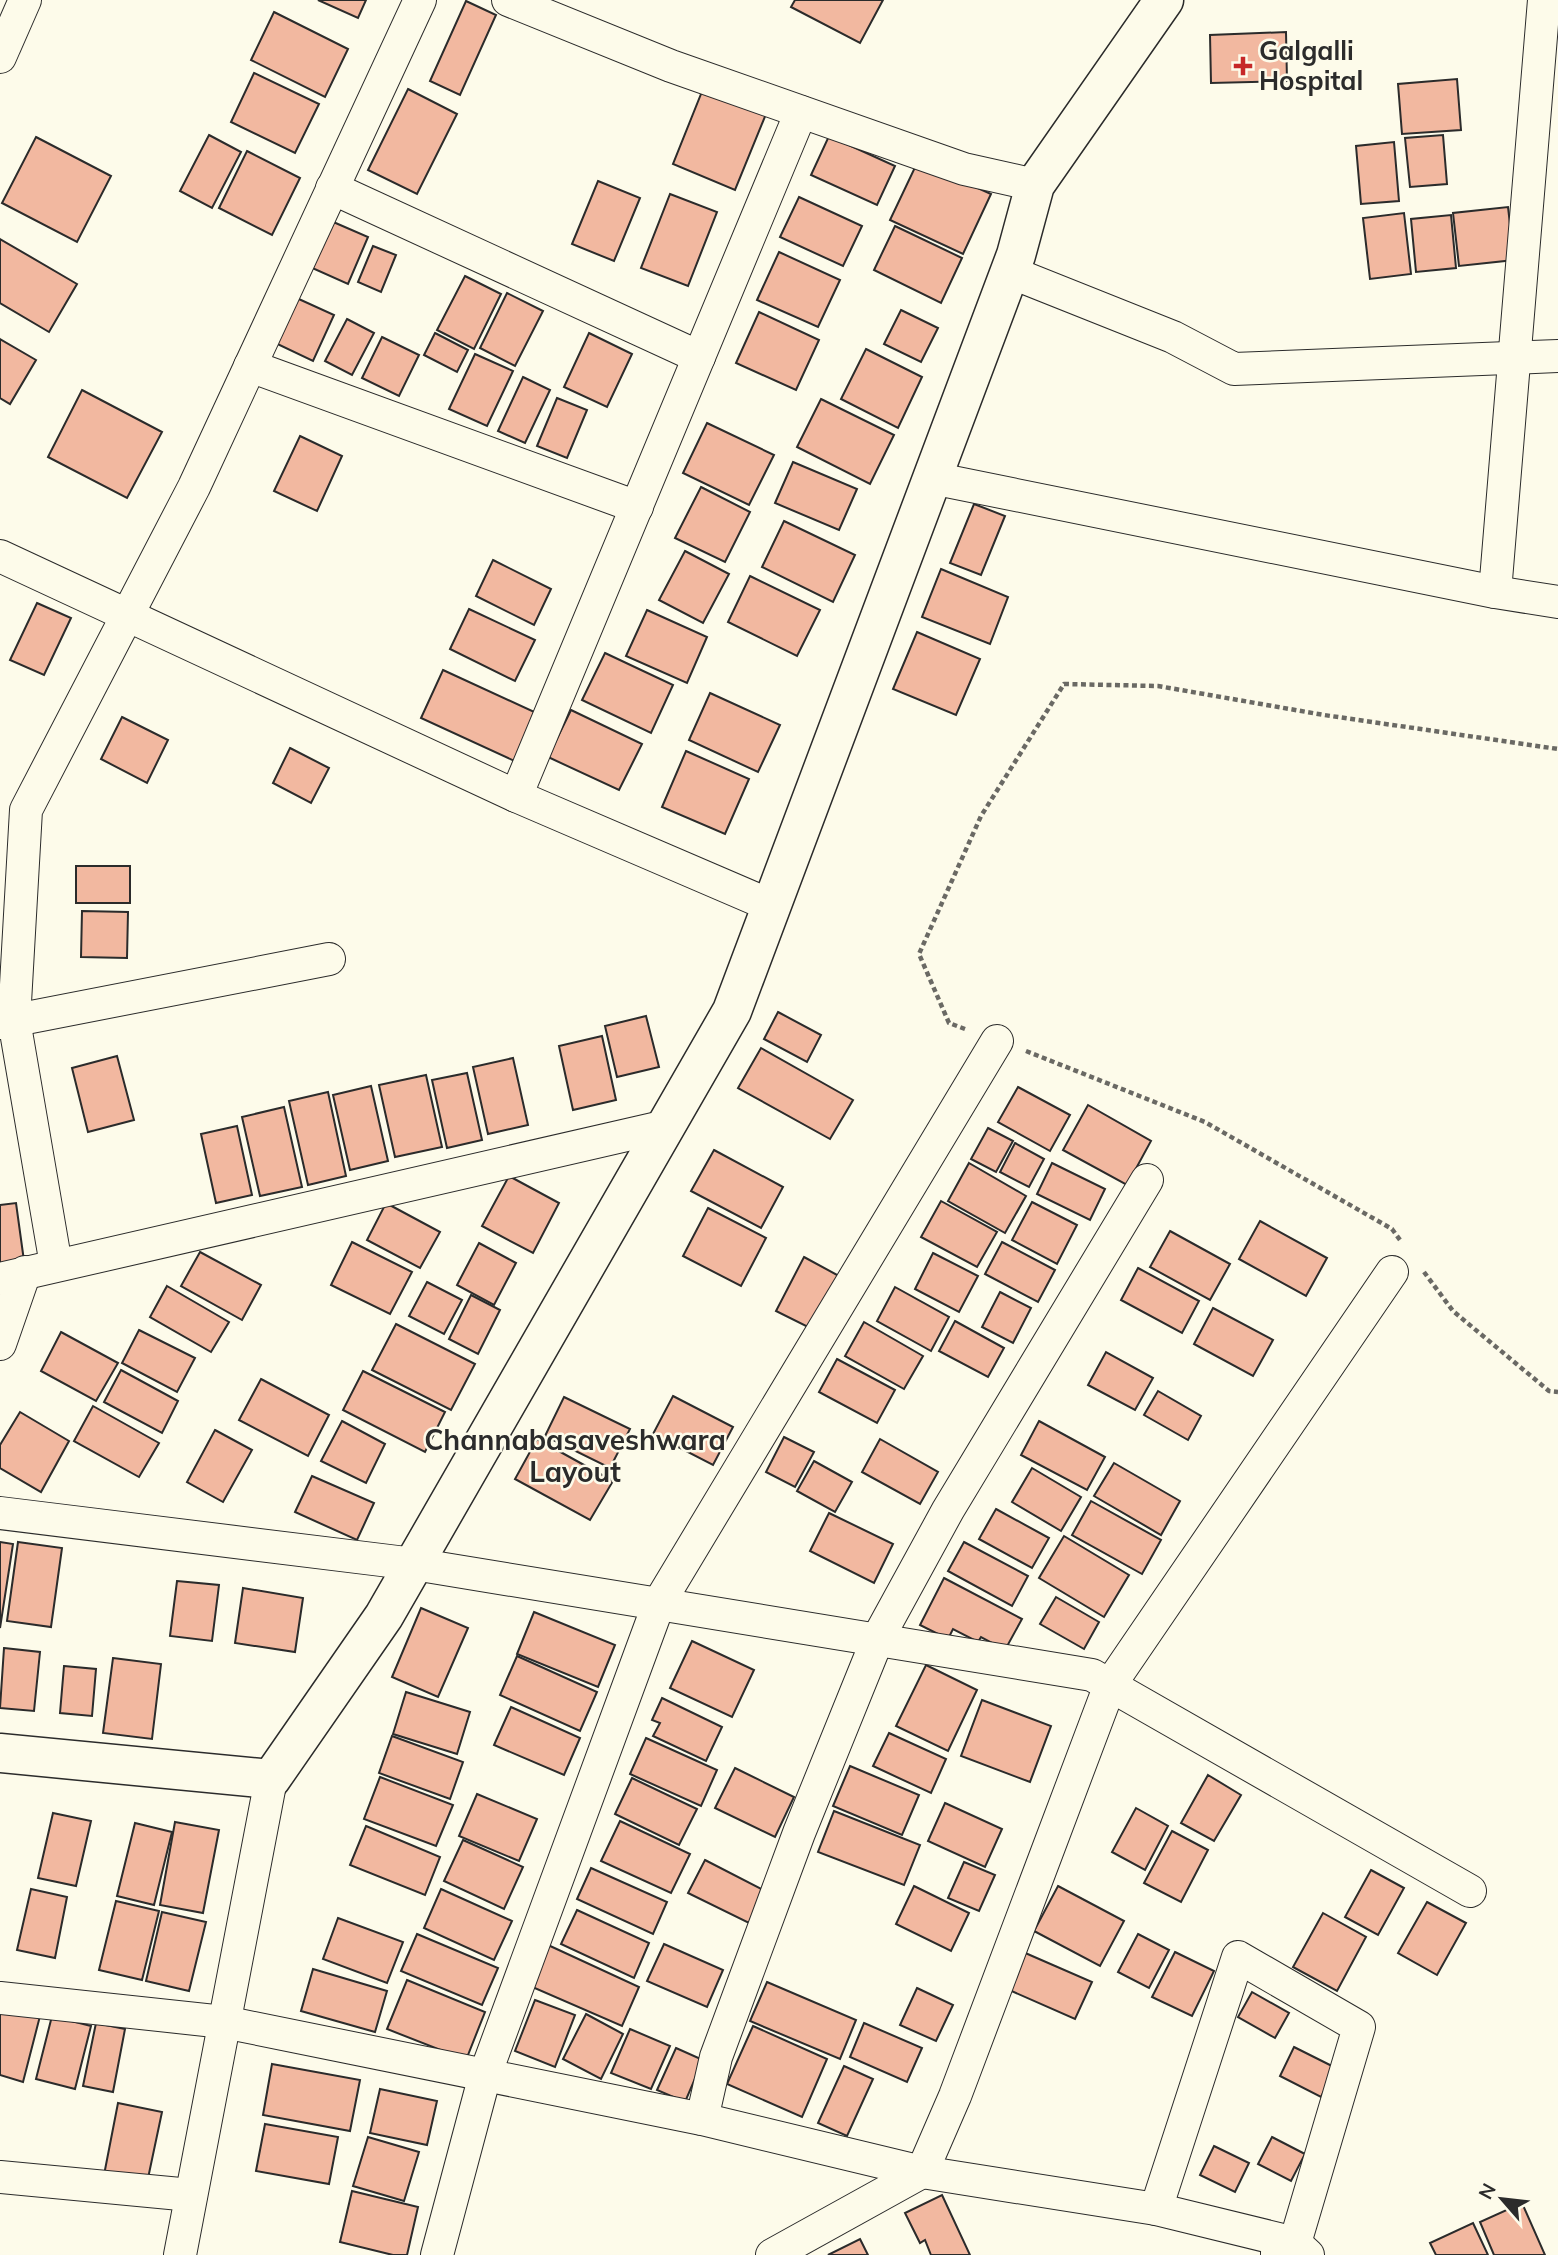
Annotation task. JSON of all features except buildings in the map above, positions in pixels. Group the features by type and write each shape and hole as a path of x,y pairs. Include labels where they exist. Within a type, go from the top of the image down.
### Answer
{"street":[{"path":"0,57 25,0"},
{"path":"56,1265 7,1022 26,810 194,488 420,0"},
{"path":"508,0 671,66 801,112 964,169 1035,185"},
{"path":"180,2255 271,1779 384,1616 732,1012 1010,272 1035,185 1164,0"},
{"path":"1495,592 1544,0"},
{"path":"516,796 801,112"},
{"path":"332,188 699,357"},
{"path":"1010,272 1173,337 1234,369 1558,356"},
{"path":"250,366 637,507"},
{"path":"932,478 1495,592 1558,602"},
{"path":"0,556 516,796 772,906"},
{"path":"7,1022 329,959"},
{"path":"437,2255 485,2075 659,1603 997,1041"},
{"path":"0,1344 13,1276 666,1126"},
{"path":"702,2119 716,2057 799,1833 878,1639 948,1510 1147,1180"},
{"path":"772,2255 922,2172 955,2096 1110,1685 1408,1264"},
{"path":"0,1514 414,1564 1092,1675 1470,1891"},
{"path":"0,1753 271,1779"},
{"path":"0,1998 224,2022 702,2119 922,2172 1156,2209 1292,2251 1359,2027 1238,1957 1156,2209"},
{"path":"0,2177 191,2195"}],"path":[{"path":"1558,749 1324,715 1158,686 1064,684 981,816 919,954 949,1023 1205,1122 1392,1229 1408,1264 1453,1311 1549,1391 1558,1392"}],"place":[{"name":"Galgalli Hospital","path":"1243,66"}],"district":[{"name":"Channabasaveshwara Layout","path":"575,1456"}]}
